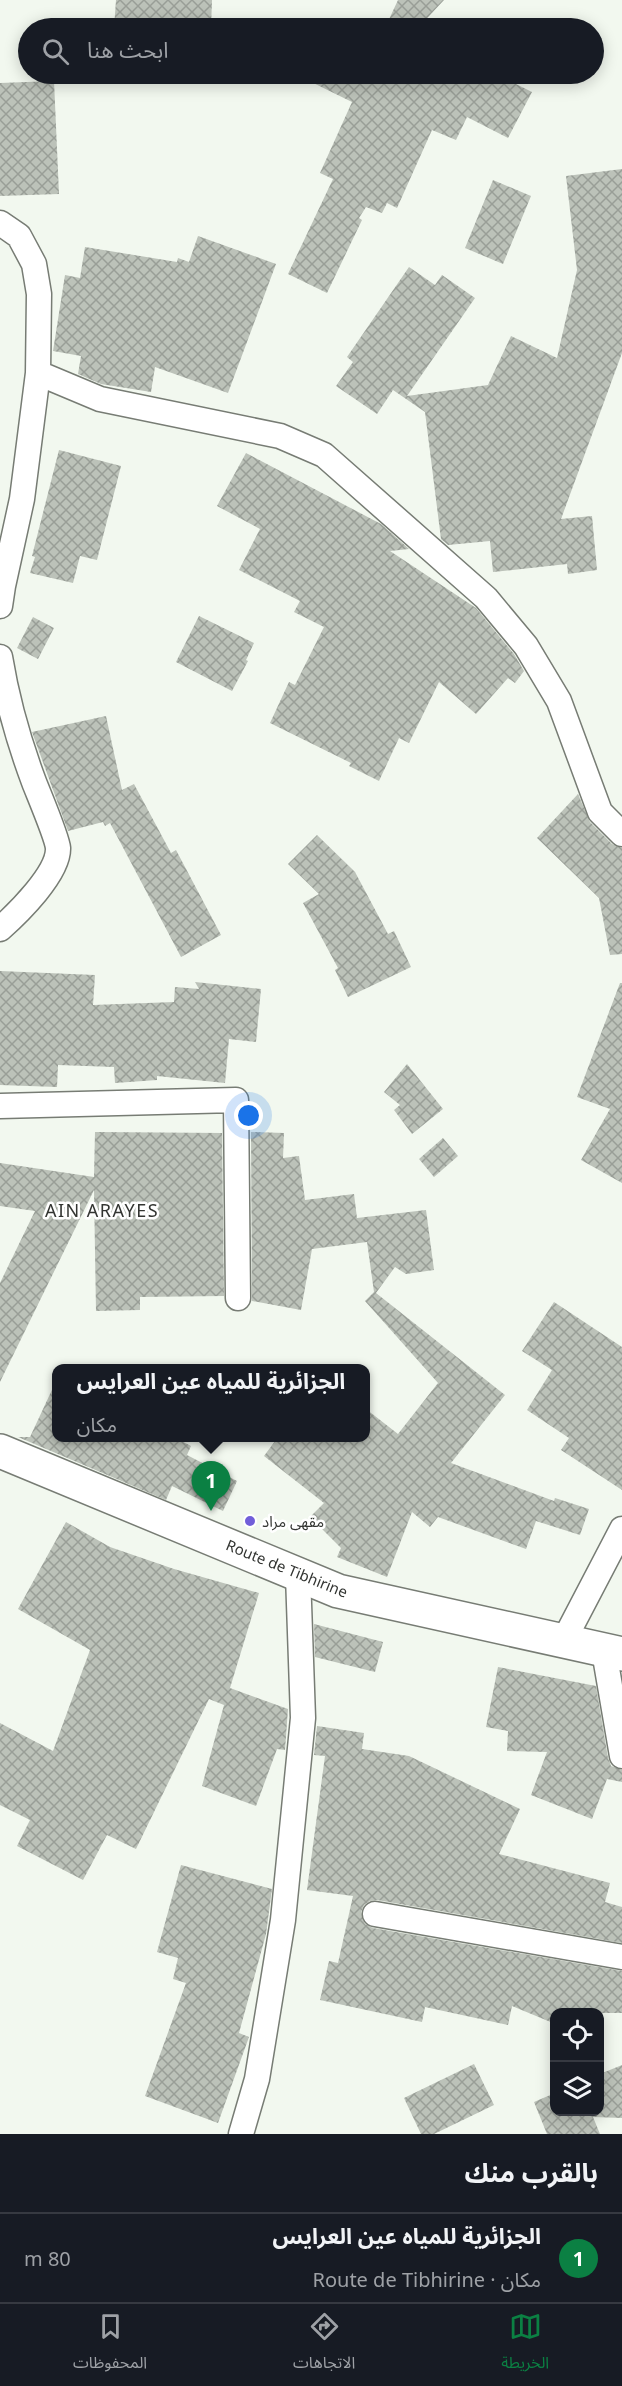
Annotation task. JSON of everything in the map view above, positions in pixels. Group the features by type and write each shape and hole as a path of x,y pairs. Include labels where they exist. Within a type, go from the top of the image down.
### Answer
{"street":[{"path":"0,223 19,236 34,264 39,294 38,373 22,500 0,606"},
{"path":"38,373 100,399 280,436 324,455 486,598 526,646 559,701 600,812 622,834"},
{"path":"0,657 5,692 31,775 58,848 52,870 18,912 0,929"},
{"path":"0,1106 236,1100 238,1298"},
{"name":"Route de Tibhirine","path":"0,1451 338,1591 613,1652"},
{"path":"563,1642 622,1529"},
{"path":"241,2134 257,2079 283,1920 303,1718 298,1575"},
{"path":"613,1652 622,1756"},
{"path":"375,1914 622,1957"}],"building":[{"path":"116,0 212,0 211,18 115,18"},
{"path":"398,0 444,0 427,18 390,18"},
{"path":"0,83 54,84 59,194 0,196"},
{"path":"315,84 516,84 532,92 508,138 467,117 456,140 432,130 397,208 387,203 382,213 366,207 359,218 362,220 327,293 288,274 333,179 320,173 352,102"},
{"path":"622,169 622,353 561,519 592,516 597,570 568,574 567,564 493,572 490,541 448,545 441,539 425,412 393,390 377,414 336,386 353,362 347,357 409,267 435,285 442,275 475,298 407,396 488,385 511,336 557,358 577,270 566,176"},
{"path":"493,180 531,196 503,264 465,248"},
{"path":"198,236 276,264 228,393 155,367 151,392 101,384 78,374 81,356 53,351 65,275 80,278 85,247 177,262 178,258 189,262"},
{"path":"59,450 121,466 97,560 80,556 73,583 30,573 35,557 32,556"},
{"path":"246,453 381,524 409,549 390,551 476,608 514,654 524,671 515,683 508,678 476,714 439,682 409,743 399,738 379,781 349,766 351,763 270,723 289,682 295,685 324,627 294,612 300,601 239,570 260,529 217,506"},
{"path":"199,616 254,643 246,660 248,661 232,691 176,662"},
{"path":"33,617 54,628 38,659 17,648"},
{"path":"106,716 122,790 134,784 171,853 176,850 221,935 181,957 110,823 105,826 103,822 68,831 32,732"},
{"path":"578,794 590,822 612,844 622,848 622,954 610,955 599,898 537,838"},
{"path":"317,835 355,872 388,934 394,931 411,967 348,997 335,970 338,968 303,903 319,894 288,864"},
{"path":"0,971 95,975 93,1005 174,1002 175,987 199,989 195,982 261,989 256,1042 229,1039 225,1083 157,1076 157,1080 115,1083 114,1067 58,1065 57,1087 0,1085"},
{"path":"620,983 622,983 622,1183 581,1160 610,1109 577,1097"},
{"path":"407,1064 443,1109 412,1134 394,1110 400,1105 384,1092"},
{"path":"95,1132 222,1133 224,1296 140,1297 140,1310 96,1311 94,1190 0,1382 0,1283 35,1211 0,1206 0,1163 94,1177"},
{"path":"251,1132 284,1133 283,1158 299,1156 305,1200 354,1194 357,1218 426,1210 434,1270 406,1274 395,1267 376,1293 505,1395 451,1463 554,1501 555,1498 589,1509 580,1535 536,1521 526,1549 438,1517 430,1527 412,1512 387,1577 337,1557 341,1548 310,1517 324,1503 264,1456 274,1442 370,1442 370,1412 398,1434 438,1383 365,1301 374,1292 367,1242 312,1249 301,1310 252,1301"},
{"path":"443,1138 458,1156 434,1177 419,1159"},
{"path":"554,1302 622,1347 622,1490 561,1450 569,1438 527,1410 552,1370 522,1351"},
{"path":"52,1390 52,1442 183,1442 191,1446 187,1455 237,1481 223,1511 172,1486 166,1500 18,1437 30,1437"},
{"path":"66,1522 110,1547 174,1569 259,1593 230,1688 288,1709 285,1750 277,1749 256,1806 202,1786 224,1705 209,1699 136,1849 107,1835 83,1880 17,1846 30,1820 0,1805 0,1723 53,1751 90,1650 18,1609"},
{"path":"314,1624 383,1642 375,1672 315,1657"},
{"path":"498,1667 596,1686 608,1758 611,1766 622,1770 622,1782 607,1779 592,1819 531,1795 547,1752 507,1751 508,1731 486,1727"},
{"path":"317,1726 364,1733 362,1749 409,1756 520,1809 499,1854 610,1883 605,1902 622,1907 622,1943 377,1900 364,1905 361,1912 365,1924 373,1928 622,1971 622,2013 604,2013 604,2008 550,2008 550,2022 512,2006 508,2025 425,2007 422,2022 320,2000 329,1961 338,1963 353,1896 307,1890 325,1756 314,1755"},
{"path":"181,1865 272,1889 266,1934 239,2033 249,2037 218,2123 145,2096 186,1983 173,1979 178,1958 157,1952"},
{"path":"474,2064 494,2105 434,2134 421,2134 404,2098"},
{"path":"622,2065 622,2118 593,2117 600,2134 547,2134 534,2102 550,2095 550,2116 604,2116 604,2072"}],"place":[{"name":"الجزائرية للمياه عين العرايس","path":"211,1511"},
{"name":"مقهى مراد","path":"250,1521"}],"district":[{"name":"AIN ARAYES","path":"102,1210"}]}
